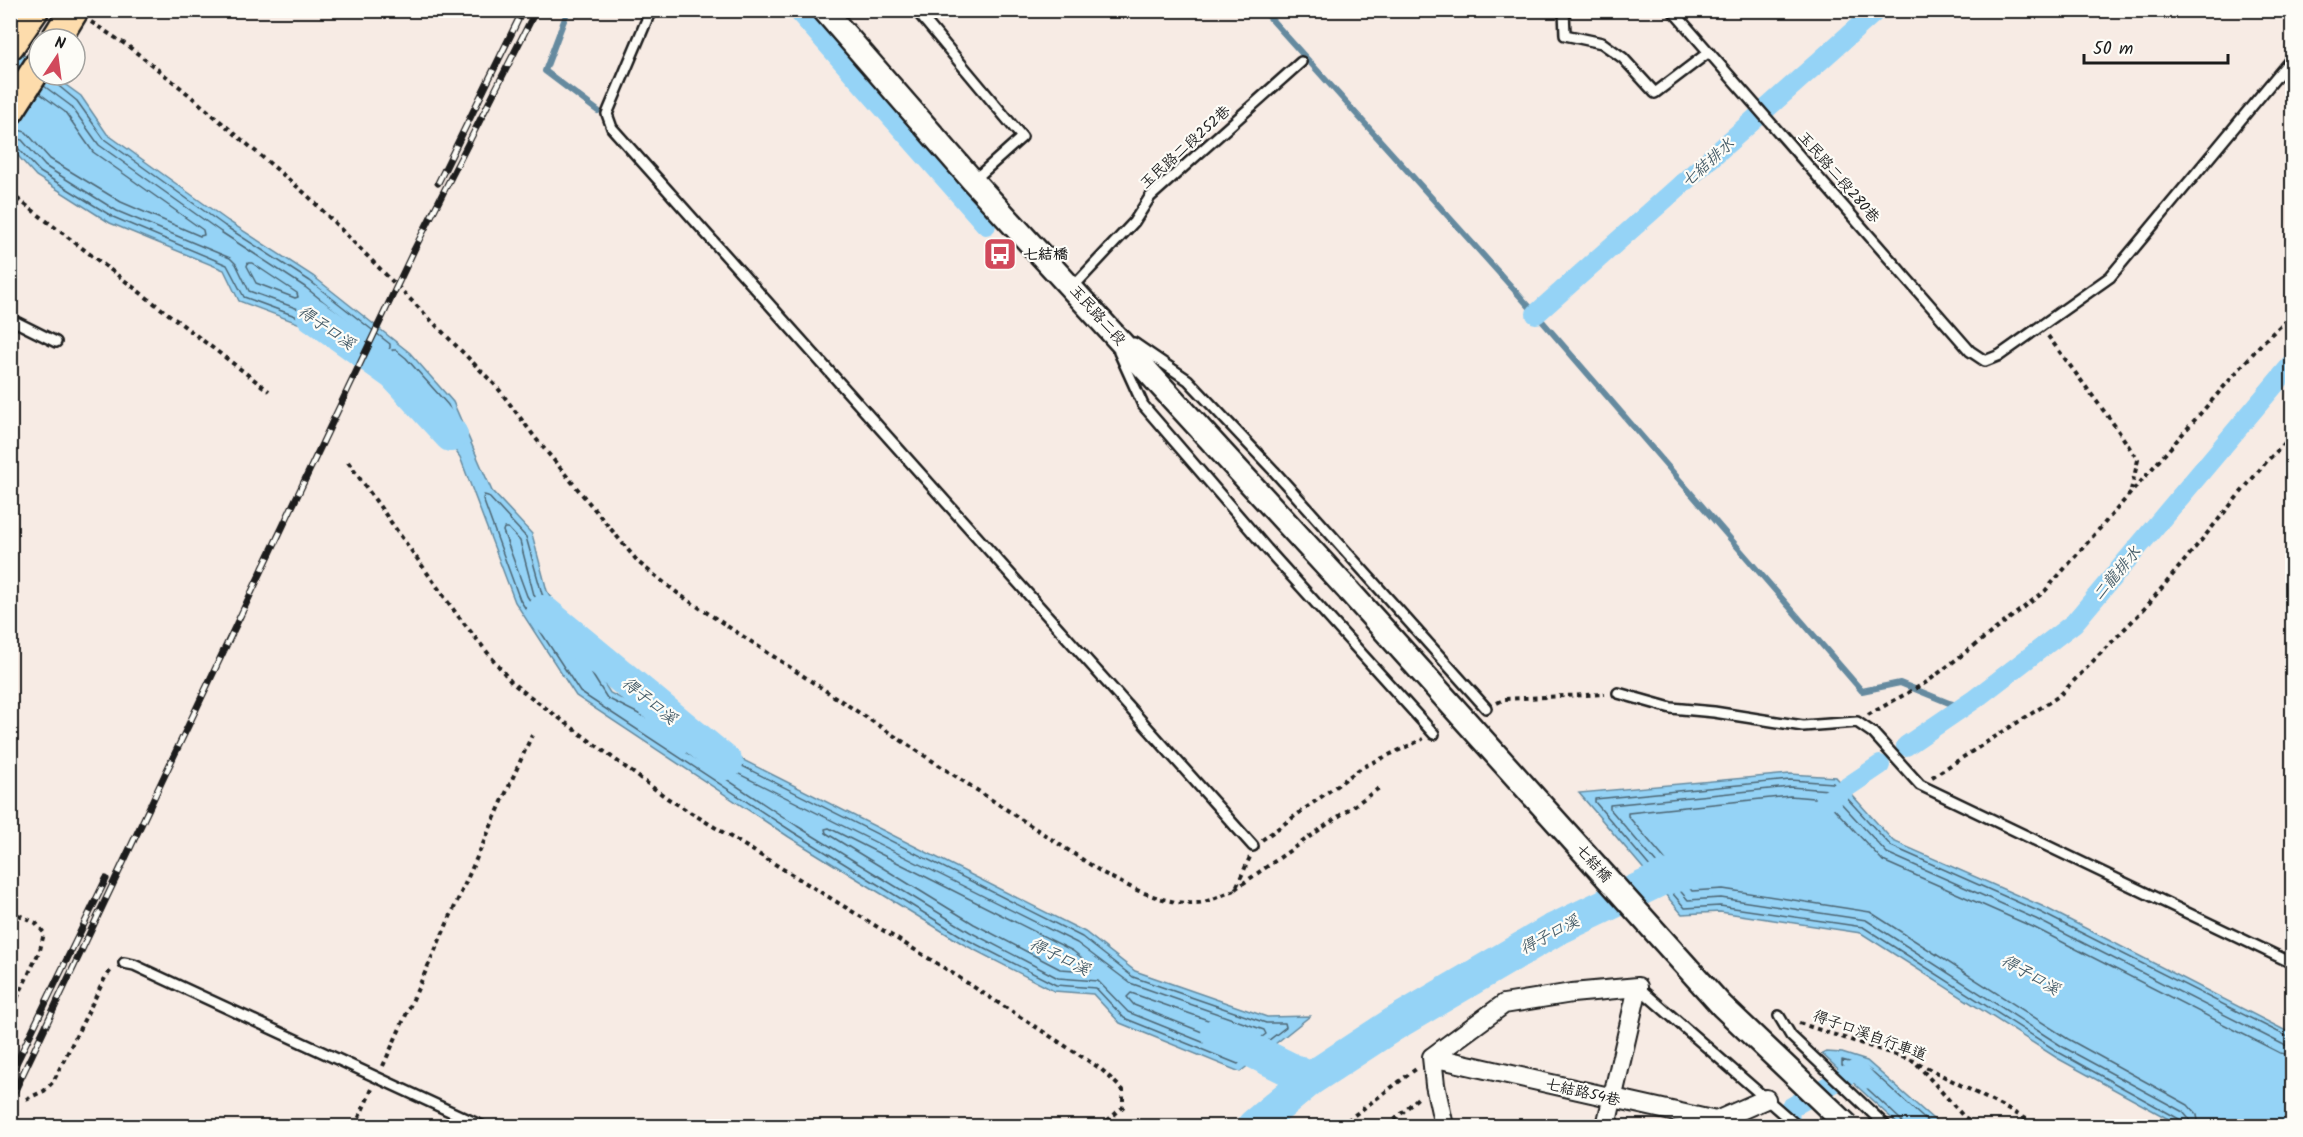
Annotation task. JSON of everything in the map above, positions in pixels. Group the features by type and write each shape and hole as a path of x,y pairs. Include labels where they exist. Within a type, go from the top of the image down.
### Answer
{"main road":[{"path":"10,45 33,11"},
{"path":"64,27 74,11"},
{"path":"10,110 27,84"}],"street":[{"name":"玉民路二段","path":"824,10 973,181 1073,287 1349,591"},
{"name":"七結橋","path":"1349,591 1722,1006 1848,1126"},
{"path":"1444,1126 1435,1085 1432,1057 1504,1004 1572,993 1638,987 1606,1126"},
{"name":"七結路54巷","path":"1432,1057 1715,1124 1766,1099"}],"lane":[{"path":"651,10 607,114 612,128 1253,846"},
{"path":"916,10 1022,137 973,181"},
{"path":"1564,10 1565,35 1602,43 1623,58 1655,93 1709,52"},
{"name":"玉民路二段280巷","path":"1672,10 1970,351 1985,361 2000,355 2040,326"},
{"path":"2040,326 2110,277 2292,58"},
{"name":"玉民路二段252巷","path":"1073,287 1134,222 1150,197 1301,62"},
{"path":"10,319 56,342"},
{"path":"1107,325 1188,380 1274,471 1486,708"},
{"path":"1107,325 1143,405 1267,549 1434,734"},
{"path":"1618,693 1671,708 1714,712 1803,726 1857,722 1873,733 1920,785 2292,963"},
{"path":"124,963 134,965 482,1126"},
{"path":"1638,987 1797,1126"},
{"path":"1779,1016 1791,1036 1886,1126"}],"path":[{"path":"74,11 128,46 307,195 497,387 537,440 639,563 680,595 1130,888 1179,903 1197,903 1235,890 1382,786"},
{"path":"10,193 269,391"},
{"path":"1857,722 1927,682 2045,591 2263,342 2292,315"},
{"path":"2040,326 2138,460 2131,491"},
{"path":"1920,785 1971,750 2059,696 2146,607 2267,461 2292,436"},
{"path":"348,462 458,616 512,683 667,798 938,964 1101,1069 1123,1090 1123,1107 1101,1126"},
{"path":"355,1126 532,735"},
{"path":"1235,890 1248,864 1253,846"},
{"path":"10,911 36,923 44,933 40,950 10,1013"},
{"path":"26,1099 44,1091 53,1082 105,978 114,966 124,963"},
{"name":"得子口溪自行車道","path":"1779,1016 1914,1061 2040,1126"},
{"path":"1340,1126 1432,1057"},
{"path":"1914,1061 1964,1118 1981,1126"},
{"path":"1388,1126 1435,1085"}],"water":[{"path":"10,45 27,57 27,87 69,87 81,96 107,134 228,221 313,276 410,353 453,402 492,491 532,534 547,591 610,693 1085,932 1135,971 1267,1017 1310,1016 1240,1072 1120,1023 1093,994 1054,991 963,944 789,837 576,696 515,602 460,457 386,356 239,301 224,270 110,223 36,176 11,148"},
{"path":"1790,774 1836,777 1893,841 2042,906 2292,1034 2292,1126 2181,1126 2057,1058 1861,933 1720,912 1682,914 1579,793"},
{"path":"1842,1053 1867,1061 1941,1126 1900,1126 1822,1054"}],"waterway":[{"path":"568,10 545,71 598,111"},
{"path":"797,10 986,225"},
{"path":"1263,10 1536,314 1862,691 1900,683 1964,707"},
{"name":"七結排水","path":"1536,314 1877,10"},
{"name":"得子口溪","path":"313,315 395,374 451,435"},
{"name":"二龍排水","path":"1906,746 1975,699 2074,623 2292,364"},
{"name":"得子口溪","path":"543,612 726,763"},
{"name":"二龍排水","path":"1825,802 1880,765"},
{"name":"得子口溪","path":"1254,1126 1310,1079 1394,1024 1552,931 1661,879 1698,870"},
{"name":"得子口溪","path":"1218,1034 1310,1079"},
{"path":"1789,1126 1790,1108 1856,1070 1865,1079"}],"railway":[{"path":"438,183 523,10"},
{"path":"10,1101 414,250 536,10"},
{"path":"10,1076 106,879"}],"place":[{"name":"七結橋","path":"1000,254"}]}
